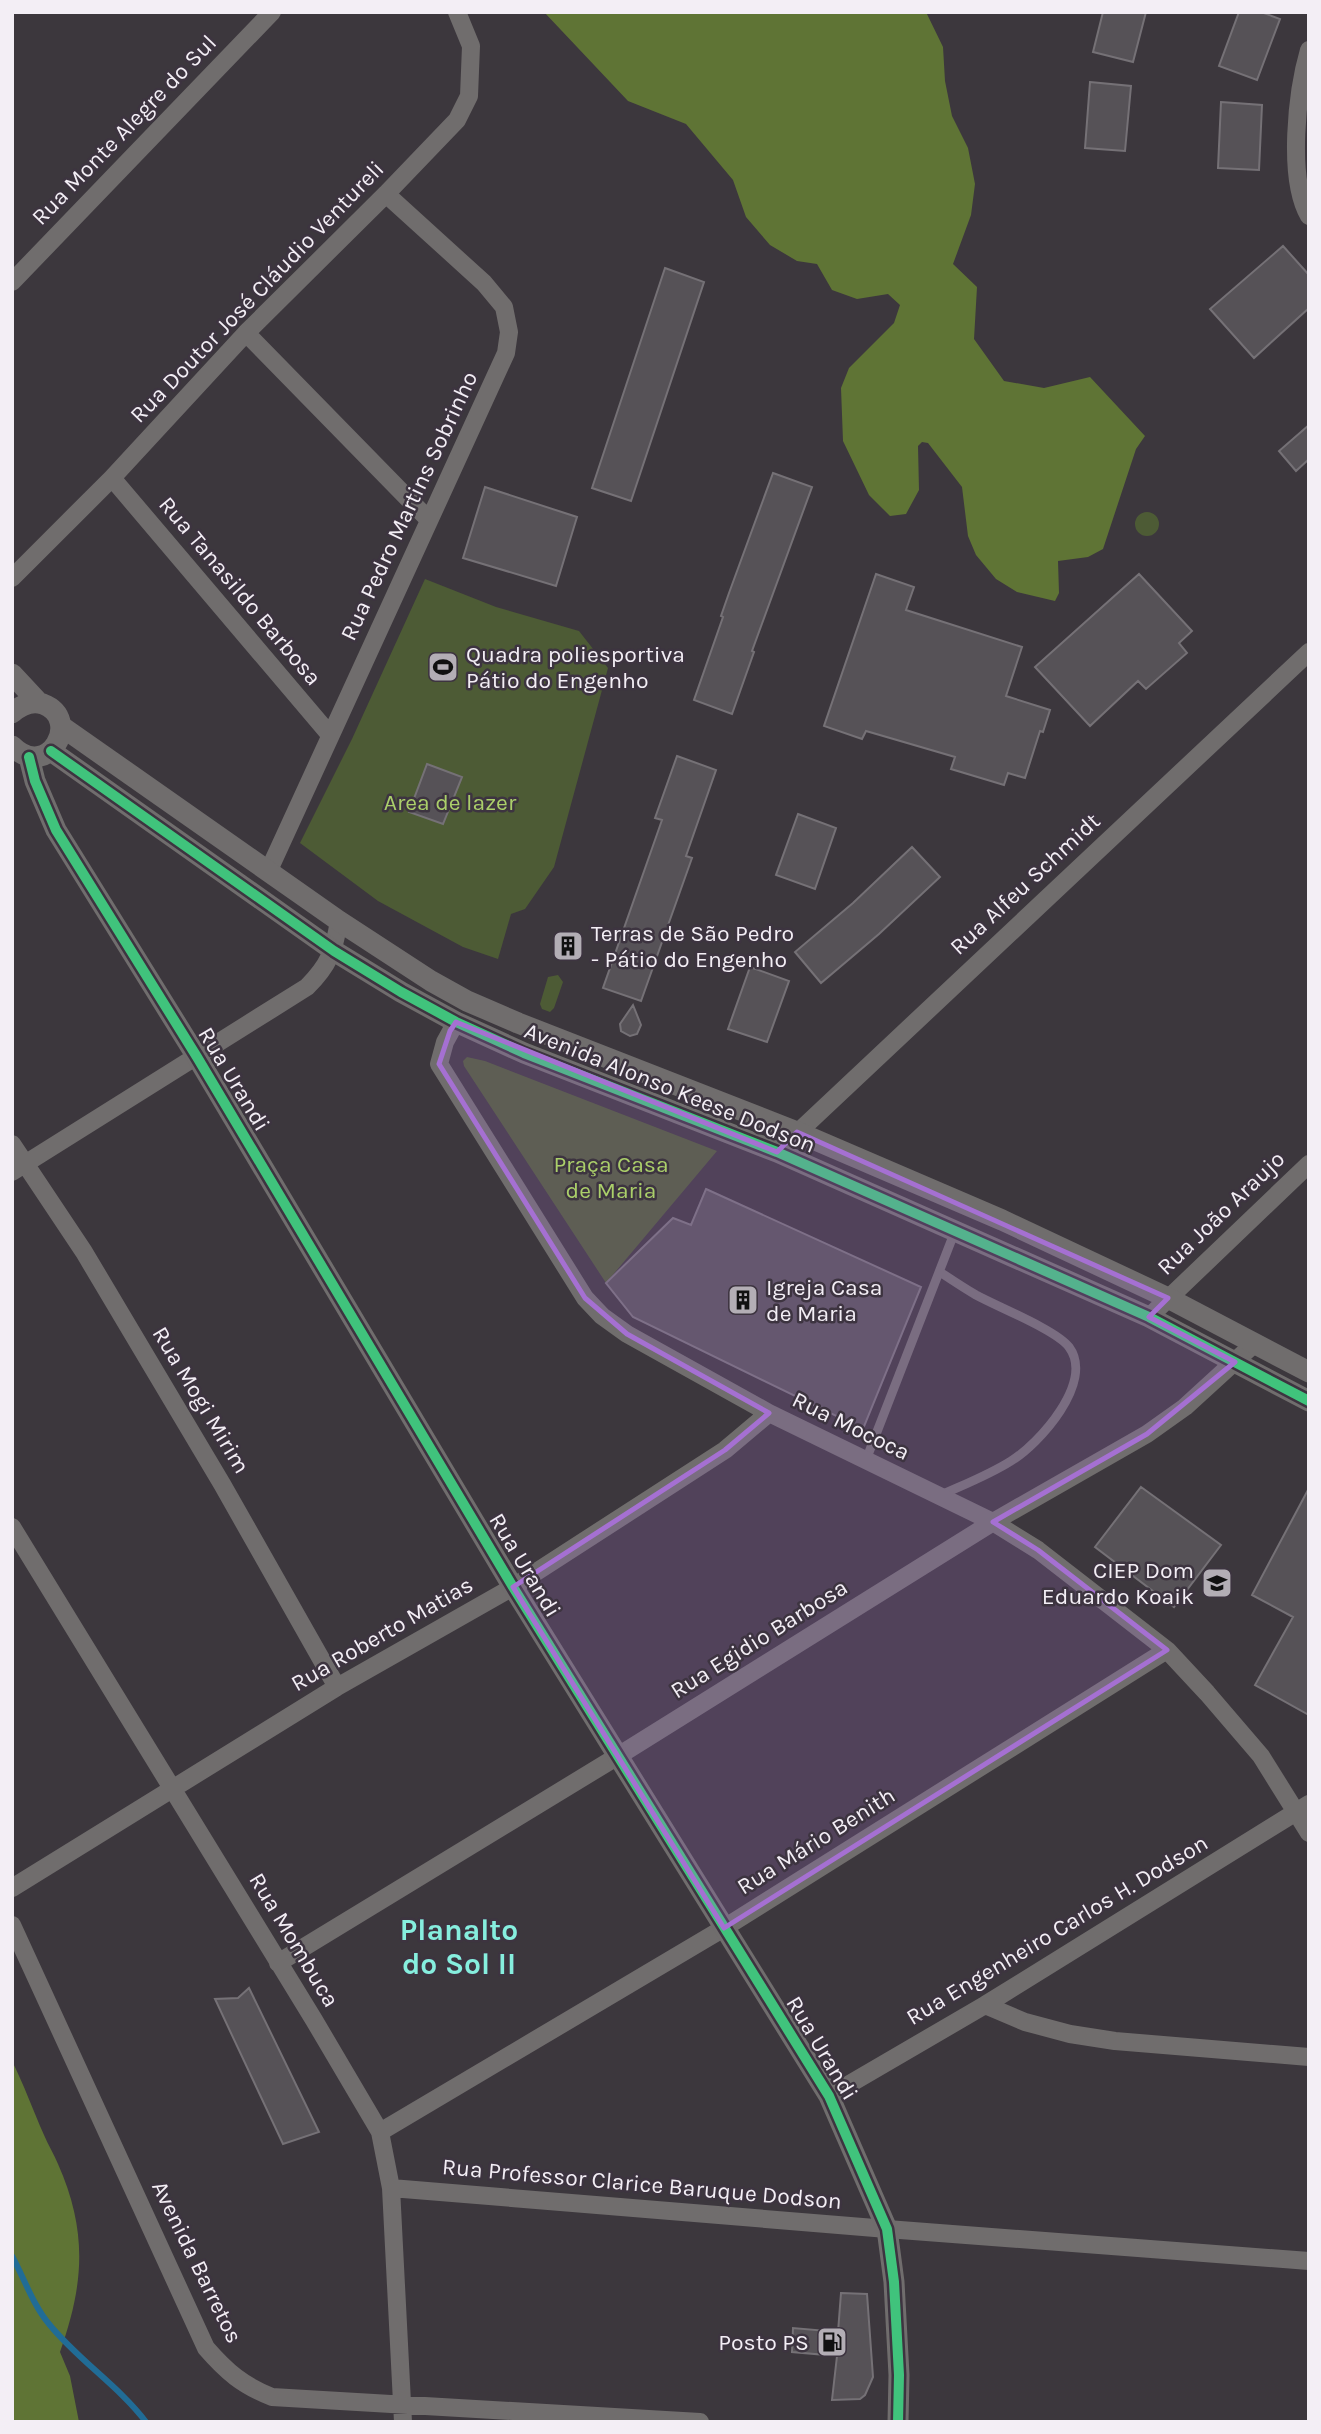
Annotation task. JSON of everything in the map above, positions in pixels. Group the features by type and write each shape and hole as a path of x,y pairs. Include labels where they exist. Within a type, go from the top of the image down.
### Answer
{"street":[{"name":"Rua Monte Alegre do Sul","path":"12,282 272,12"},
{"name":"Rua Doutor José Cláudio Ventureli","path":"12,578 112,478 246,333 457,120 469,96 471,47 457,12"},
{"path":"1309,50 1296,117 1298,179 1309,216"},
{"name":"Rua Pedro Martins Sobrinho","path":"269,870 506,353 509,332 504,307 484,283 386,194"},
{"path":"246,333 429,520"},
{"name":"Rua Tanasildo Barbosa","path":"112,478 330,735"},
{"name":"Rua Alfeu Schmidt","path":"777,1152 1309,652"},
{"name":"Avenida Alonso Keese Dodson","path":"12,674 39,703 54,711 61,726 339,921 413,970 467,1001 797,1132 1002,1220 1168,1298 1309,1372"},
{"path":"12,713 20,706 39,703"},
{"path":"21,751 45,755 61,736 61,726"},
{"name":"Rua Urandi","path":"21,751 56,830 197,1057 513,1587 829,2096 887,2229 894,2282 898,2422"},
{"name":"Avenida Alonso Keese Dodson","path":"51,751 334,951 456,1022 524,1053 777,1152 1149,1317 1309,1401"},
{"path":"18,1168 307,987 321,972 334,951 339,921"},
{"name":"Rua Mococa","path":"456,1022 445,1042 439,1064 585,1298 602,1316 626,1334 769,1413 993,1522 1038,1550 1167,1650 1207,1693 1303,1808 1309,1833"},
{"name":"Rua Mogi Mirim","path":"12,1144 18,1168 98,1275 222,1484 337,1687"},
{"name":"Rua João Araujo","path":"1149,1317 1309,1164"},
{"name":"Rua Egidio Barbosa","path":"278,1963 618,1756 993,1522 1147,1434 1185,1406 1255,1343"},
{"name":"Rua Roberto Matias","path":"12,1888 337,1687 513,1587 725,1450 769,1413"},
{"name":"Rua Mombuca","path":"12,1527 174,1789 380,2132 391,2188 403,2414"},
{"name":"Rua Mário Benith","path":"380,2132 723,1928 1167,1650"},
{"name":"Rua Engenheiro Carlos H. Dodson","path":"829,2096 985,2005 1303,1808"},
{"name":"Avenida Barretos","path":"12,1925 206,2347 228,2372 250,2388 272,2397 403,2414 700,2422"},
{"path":"985,2005 1024,2022 1070,2034 1115,2041 1309,2057"},
{"name":"Rua Professor Clarice Baruque Dodson","path":"391,2188 1309,2261"}],"lane":[{"path":"866,1460 955,1231"},
{"path":"939,1496 1014,1460 1051,1425 1070,1395 1075,1373 1075,1357 1068,1345 1040,1326 975,1294 940,1272"}],"highlighted area":[{"path":"456,1022 777,1152 797,1132 1168,1298 1149,1317 1235,1362 1147,1434 993,1522 1038,1550 1167,1650 724,1928 513,1587 725,1450 769,1413 627,1334 585,1298 439,1064 450,1031"}],"green space":[{"path":"544,12 926,12 943,47 945,81 952,116 968,148 975,184 971,215 953,264 977,287 974,339 1004,381 1044,388 1090,377 1145,436 1136,449 1103,549 1088,557 1058,561 1059,593 1055,601 1017,592 996,579 976,555 968,536 962,487 928,443 922,442 918,446 919,490 906,514 890,516 869,495 843,441 841,388 849,368 894,323 900,305 888,294 857,299 832,290 817,264 797,261 770,245 746,217 733,180 686,124 628,101"},
{"path":"1147,512 1158,519 1159,524 1152,535 1147,536 1136,529 1135,524 1142,513"},
{"name":"Area de lazer","path":"425,579 496,607 579,631 608,668 554,867 525,909 511,914 498,959 463,947 378,901 300,843 352,739"},
{"path":"558,975 563,982 550,1012 542,1009 540,1004 548,977"},
{"name":"Praça Casa de Maria","path":"467,1057 485,1061 717,1151 606,1283 464,1066 463,1061"},
{"path":"12,2061 58,2164 74,2212 78,2235 78,2281 60,2352 70,2376 79,2422 12,2422"}],"building":[{"path":"1103,12 1146,12 1133,62 1093,52"},
{"path":"1239,12 1261,12 1280,19 1257,80 1219,66"},
{"path":"1090,82 1131,86 1125,151 1085,148"},
{"path":"1221,102 1262,105 1259,170 1218,168"},
{"path":"1283,246 1309,275 1309,308 1254,358 1210,309"},
{"path":"665,268 704,282 631,501 592,488"},
{"path":"1309,425 1309,459 1296,471 1279,451"},
{"path":"773,473 812,487 732,714 694,700 729,593"},
{"path":"485,487 577,517 556,586 463,558"},
{"path":"876,574 914,587 906,610 1022,647 1006,696 1050,710 1043,732 1040,731 1025,778 1008,773 1004,785 951,769 955,757 866,731 862,739 824,726"},
{"path":"1139,574 1192,631 1179,643 1187,653 1146,689 1138,681 1090,726 1035,667"},
{"path":"677,756 716,770 686,856 692,858 641,1001 603,988 662,820 655,818"},
{"path":"427,764 462,777 443,824 409,812"},
{"path":"798,814 836,828 815,889 776,875"},
{"path":"912,847 940,877 821,983 795,952 853,903"},
{"path":"750,967 789,981 767,1042 728,1029"},
{"path":"633,1005 641,1025 637,1034 630,1036 621,1031 620,1024"},
{"name":"Igreja Casa de Maria","path":"706,1189 921,1287 863,1429 633,1317 606,1283 673,1218 691,1225"},
{"path":"1141,1487 1221,1545 1174,1607 1095,1547"},
{"path":"1309,1488 1309,1715 1255,1685 1293,1617 1252,1595"},
{"path":"249,1988 319,2132 283,2144 215,1999 238,1998"},
{"name":"Posto PS","path":"841,2293 867,2294 873,2377 865,2395 860,2399 832,2400 837,2356 792,2352 793,2328 838,2332"}],"waterway":[{"path":"12,2256 43,2317 146,2422"}],"cycle path":[{"path":"51,751 334,951 456,1022 524,1053 777,1152 1149,1317 1309,1401"},
{"path":"29,757 35,781 56,830 197,1057 513,1587 829,2096 887,2229 894,2282 899,2375 898,2422"}],"place":[{"name":"Quadra poliesportiva Pátio do Engenho","path":"443,667"},
{"name":"Terras de São Pedro - Pátio do Engenho","path":"568,946"},
{"name":"Igreja Casa de Maria","path":"743,1300"},
{"name":"CIEP Dom Eduardo Koaik","path":"1217,1583"},
{"name":"Posto PS","path":"832,2342"}],"district":[{"name":"Planalto do Sol II","path":"459,1947"}]}
